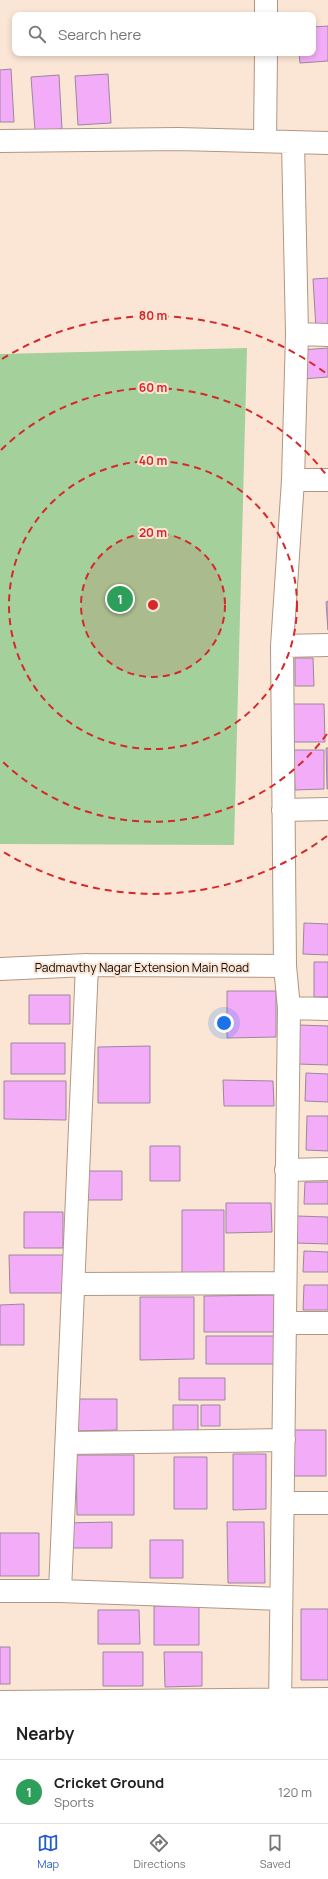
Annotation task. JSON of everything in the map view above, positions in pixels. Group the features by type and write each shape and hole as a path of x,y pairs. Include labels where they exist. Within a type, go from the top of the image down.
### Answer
{"street":[{"path":"266,0 266,12"},
{"path":"266,56 266,141"},
{"path":"0,141 178,139 328,143"},
{"path":"280,1704 289,1008 285,966 282,646 293,480 297,334 293,142"},
{"path":"297,334 328,335"},
{"path":"293,480 328,480"},
{"path":"282,646 328,645"},
{"path":"283,810 328,809"},
{"path":"60,1591 87,965"},
{"name":"Padmavthy Nagar Extension Main Road","path":"0,969 87,965 285,966"},
{"path":"289,1008 328,1009"},
{"path":"286,1170 328,1169"},
{"path":"74,1284 285,1283"},
{"path":"285,1323 328,1323"},
{"path":"67,1443 284,1440"},
{"path":"283,1503 328,1503"},
{"path":"0,1591 60,1591 281,1600"},
{"path":"0,1702 280,1704 328,1699"}],"green space":[{"path":"247,348 234,845 0,844 0,354"}],"building":[{"path":"328,26 328,61 300,63 299,56 316,56 316,27"},
{"path":"11,69 14,122 0,122 0,70"},
{"path":"108,74 111,123 78,125 75,76"},
{"path":"59,75 62,129 35,131 31,77"},
{"path":"328,278 328,328 316,329 313,279"},
{"path":"328,348 328,377 302,379 301,350"},
{"path":"328,601 328,630 326,602"},
{"path":"295,658 313,658 314,686 295,686"},
{"path":"286,704 324,704 325,742 287,742"},
{"path":"326,748 328,748 328,789 327,789"},
{"path":"294,750 324,750 324,789 295,790"},
{"path":"304,923 328,924 328,955 303,954"},
{"path":"314,962 328,962 328,997 314,997"},
{"path":"227,991 276,991 276,1037 227,1038"},
{"path":"29,995 70,995 70,1024 29,1024"},
{"path":"299,1025 328,1026 328,1065 298,1064"},
{"path":"11,1043 65,1043 65,1074 11,1074"},
{"path":"150,1046 150,1103 98,1103 98,1047"},
{"path":"306,1073 328,1074 328,1102 305,1101"},
{"path":"223,1080 273,1081 274,1106 224,1106"},
{"path":"4,1081 66,1081 66,1120 4,1119"},
{"path":"307,1116 328,1116 328,1151 306,1150"},
{"path":"150,1146 180,1146 180,1181 150,1181"},
{"path":"78,1171 122,1171 122,1200 78,1200"},
{"path":"305,1182 328,1182 328,1204 304,1204"},
{"path":"226,1203 271,1203 272,1232 226,1233"},
{"path":"182,1210 224,1210 224,1273 182,1273"},
{"path":"24,1212 63,1212 63,1248 24,1248"},
{"path":"297,1216 328,1217 328,1244 297,1243"},
{"path":"304,1251 328,1252 328,1272 303,1272"},
{"path":"9,1255 71,1255 72,1293 10,1293"},
{"path":"304,1285 328,1285 328,1310 303,1310"},
{"path":"277,1295 277,1332 204,1332 204,1296"},
{"path":"140,1297 194,1297 194,1359 140,1360"},
{"path":"24,1304 24,1345 0,1345 0,1305"},
{"path":"206,1336 276,1336 276,1364 206,1364"},
{"path":"179,1378 225,1378 225,1400 179,1400"},
{"path":"77,1399 117,1399 117,1430 77,1431"},
{"path":"173,1405 198,1405 198,1431 173,1431"},
{"path":"201,1405 220,1405 220,1426 201,1426"},
{"path":"294,1430 326,1430 326,1476 294,1476"},
{"path":"233,1454 266,1454 266,1509 233,1510"},
{"path":"76,1455 134,1455 134,1515 77,1515"},
{"path":"174,1457 207,1457 207,1509 174,1509"},
{"path":"112,1522 112,1548 66,1548 66,1523"},
{"path":"227,1522 264,1522 265,1583 228,1583"},
{"path":"0,1533 39,1533 39,1576 0,1576"},
{"path":"150,1540 183,1540 183,1578 150,1578"},
{"path":"154,1606 199,1606 199,1645 154,1645"},
{"path":"301,1609 328,1609 328,1680 301,1680"},
{"path":"98,1610 139,1610 140,1644 98,1644"},
{"path":"0,1647 10,1647 10,1684 0,1684"},
{"path":"103,1652 143,1652 143,1686 103,1686"},
{"path":"164,1652 202,1652 202,1686 165,1687"}],"place":[{"name":"Cricket Ground","path":"120,599"}]}
